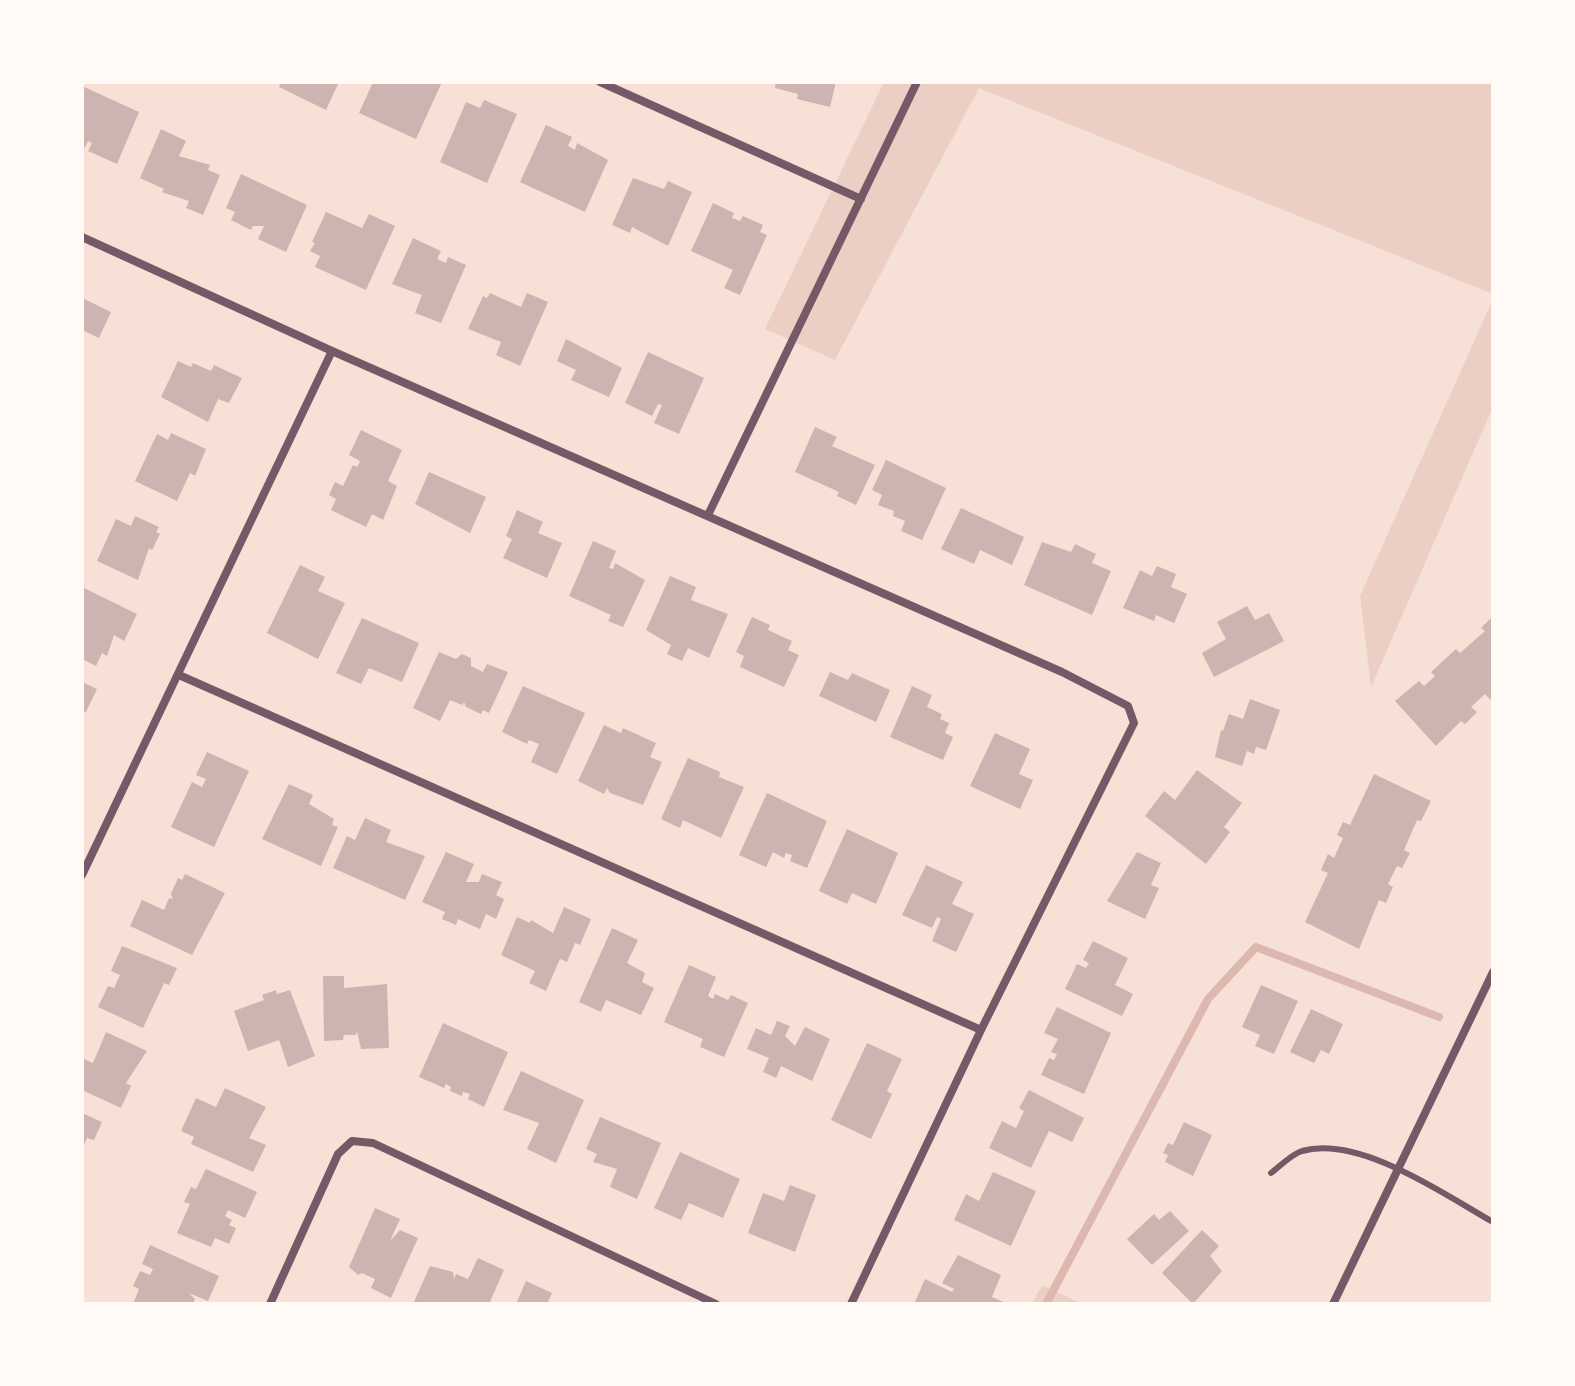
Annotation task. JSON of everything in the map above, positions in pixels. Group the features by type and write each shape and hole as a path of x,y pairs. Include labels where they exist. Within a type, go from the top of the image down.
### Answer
{"street":[{"path":"600,82 861,199"},
{"path":"708,515 917,82"},
{"path":"82,237 332,351 1062,672 1128,706 1134,723 981,1030 851,1304"},
{"path":"82,875 332,351"},
{"path":"179,675 981,1030"},
{"path":"1333,1304 1493,972"},
{"path":"270,1304 338,1154 352,1141 373,1143 716,1304"}],"lane":[{"path":"1271,1173 1301,1151 1345,1150 1398,1169 1493,1222"}],"shaded area":[{"path":"884,82 1493,82 1493,294 979,88 835,360 765,329"},
{"path":"1493,299 1493,407 1371,687 1360,596"},
{"path":"1042,1285 1082,1304 1032,1304"}],"building":[{"path":"281,82 339,82 326,110 279,87"},
{"path":"373,82 442,82 416,139 359,113"},
{"path":"776,82 836,82 830,107 797,99 798,94 775,88"},
{"path":"82,86 139,112 117,164 88,151 92,143 88,141 82,153"},
{"path":"484,100 517,114 487,183 440,162 466,102 480,108"},
{"path":"546,125 572,137 568,146 575,150 577,143 608,160 585,212 520,182"},
{"path":"161,129 186,141 179,156 210,165 208,170 220,175 203,215 186,208 189,201 162,192 164,189 140,178"},
{"path":"241,174 307,205 286,252 258,239 264,226 253,226 251,230 231,220 235,212 226,208"},
{"path":"633,178 664,189 668,181 692,192 668,246 632,227 630,233 612,225"},
{"path":"713,203 734,213 732,218 740,221 743,216 763,225 760,232 767,235 740,295 724,288 733,270 691,251"},
{"path":"326,212 362,228 369,214 395,226 366,290 315,267 320,256 310,251"},
{"path":"413,238 441,251 437,259 446,263 448,257 466,265 441,323 415,313 422,295 392,284"},
{"path":"490,293 521,307 527,293 548,302 520,366 496,355 501,342 468,329 483,296 487,298"},
{"path":"82,298 111,312 99,338 82,330"},
{"path":"566,339 622,368 609,397 571,380 576,370 557,361"},
{"path":"648,352 704,378 679,434 654,423 662,405 658,404 652,416 625,403"},
{"path":"178,361 191,367 193,363 211,371 214,365 242,378 229,403 218,399 208,422 161,397"},
{"path":"815,427 837,437 832,446 875,465 856,505 837,496 839,492 795,472"},
{"path":"361,430 402,450 388,481 397,486 383,520 372,514 366,527 331,510 336,499 329,495 335,482 343,486 353,465 357,467 360,461 349,455"},
{"path":"171,433 206,449 195,476 190,473 177,501 135,481 157,434 168,440"},
{"path":"886,460 946,488 922,540 901,531 905,521 893,516 894,511 878,505 882,495 872,490"},
{"path":"429,472 486,497 470,533 415,504"},
{"path":"961,508 1024,537 1012,565 980,550 974,564 941,549"},
{"path":"517,510 543,522 538,533 562,543 547,578 503,558 512,539 506,536"},
{"path":"135,516 159,527 156,532 160,534 152,550 149,548 138,580 97,561 116,519 131,526"},
{"path":"593,541 616,551 609,568 613,569 615,563 645,580 623,627 608,621 611,615 569,596"},
{"path":"1042,542 1071,552 1075,544 1096,554 1092,563 1111,571 1092,615 1024,585"},
{"path":"300,565 325,577 318,591 345,603 318,659 267,633"},
{"path":"1157,566 1176,574 1171,587 1187,594 1174,623 1156,615 1154,621 1123,608 1140,570 1152,576"},
{"path":"670,576 696,587 691,600 728,614 709,658 688,648 682,661 667,654 671,645 646,630"},
{"path":"82,587 137,614 124,641 114,635 107,656 102,653 96,666 82,659"},
{"path":"1247,606 1255,620 1269,613 1284,641 1214,677 1202,653 1226,639 1217,622"},
{"path":"1493,616 1493,698 1491,700 1485,694 1471,707 1477,712 1465,724 1461,721 1436,746 1395,701 1419,681 1424,686 1435,676 1431,672 1456,649 1460,653 1485,631 1481,628"},
{"path":"752,617 770,625 768,630 792,641 788,650 799,655 784,687 740,667 744,656 736,652"},
{"path":"362,618 419,643 402,682 369,668 361,684 336,673"},
{"path":"439,652 456,659 462,654 471,658 471,666 483,672 487,664 508,672 489,713 483,710 481,714 466,707 464,702 462,705 450,700 440,721 413,708"},
{"path":"830,672 848,680 852,673 890,690 876,722 819,696"},
{"path":"82,682 97,689 86,712 82,711"},
{"path":"523,686 585,713 557,774 531,762 539,744 529,740 527,744 502,732"},
{"path":"912,686 932,695 927,707 942,714 940,719 949,723 945,733 953,737 943,760 890,737"},
{"path":"1250,699 1280,710 1266,750 1256,747 1254,754 1247,751 1242,766 1215,757 1221,730 1229,714 1243,719"},
{"path":"604,725 621,733 623,728 656,743 650,757 662,762 643,805 610,793 607,788 604,794 578,781"},
{"path":"995,733 1030,749 1019,774 1033,780 1020,809 970,786"},
{"path":"207,752 249,771 214,847 171,827 192,782 202,787 206,779 196,775"},
{"path":"688,758 720,772 719,777 744,787 721,838 683,820 680,828 661,819"},
{"path":"1197,770 1242,803 1224,827 1230,832 1206,864 1145,816 1164,791 1175,800"},
{"path":"1374,774 1431,801 1421,821 1417,820 1404,850 1410,853 1402,868 1397,866 1388,884 1393,887 1386,903 1379,900 1359,949 1305,922 1328,873 1321,870 1328,854 1334,858 1343,838 1337,835 1343,822 1350,825"},
{"path":"289,784 313,795 309,804 334,819 332,825 338,827 321,866 262,839"},
{"path":"767,793 827,821 807,868 790,861 792,855 786,853 784,858 773,852 766,867 739,855"},
{"path":"365,818 391,830 386,842 425,856 405,900 333,868 347,836 355,840"},
{"path":"847,829 898,853 876,904 852,893 847,904 819,891"},
{"path":"446,852 474,864 466,882 479,882 482,874 502,882 496,895 504,899 496,919 486,914 480,929 458,919 456,925 442,919 445,912 422,902"},
{"path":"1137,852 1161,863 1151,885 1159,888 1145,919 1107,901"},
{"path":"926,865 963,882 952,904 974,914 956,952 932,941 941,919 937,917 932,928 902,915"},
{"path":"185,874 225,893 192,955 130,926 142,900 164,910 169,898 173,899 171,894 178,878 182,880"},
{"path":"564,907 591,919 580,945 575,943 567,962 560,959 546,991 529,983 535,971 501,955 517,917 530,923 531,920 553,933"},
{"path":"612,928 638,940 627,963 645,973 642,982 654,988 641,1015 606,1000 601,1012 579,1002"},
{"path":"1093,941 1128,958 1115,985 1133,994 1122,1016 1065,989 1077,964 1086,968 1089,963 1083,960"},
{"path":"122,946 177,968 169,985 164,983 143,1028 98,1007 108,986 114,988 120,975 111,971"},
{"path":"689,965 716,977 708,996 713,999 715,994 728,1000 731,995 748,1003 724,1057 700,1047 703,1039 664,1022"},
{"path":"323,976 344,976 344,988 387,984 389,1048 361,1049 357,1031 356,1035 344,1035 343,1040 324,1041"},
{"path":"1261,985 1298,1001 1274,1054 1255,1046 1260,1035 1242,1027"},
{"path":"276,990 277,994 290,990 315,1056 288,1067 279,1040 248,1051 234,1011 264,1000 262,995"},
{"path":"1057,1007 1111,1033 1084,1094 1041,1075 1049,1058 1054,1060 1057,1054 1051,1052 1058,1039 1044,1033"},
{"path":"1311,1009 1343,1024 1329,1054 1321,1050 1314,1063 1290,1052"},
{"path":"777,1021 790,1026 785,1036 795,1046 805,1027 830,1039 812,1081 781,1066 776,1078 763,1072 769,1058 747,1049 756,1028 771,1035"},
{"path":"443,1023 508,1052 484,1107 468,1099 470,1094 463,1092 462,1096 450,1091 451,1087 446,1084 444,1088 419,1077"},
{"path":"106,1032 147,1051 126,1083 131,1086 121,1108 82,1090 82,1058 93,1063"},
{"path":"867,1043 902,1059 887,1091 892,1094 871,1139 831,1120"},
{"path":"521,1071 584,1100 556,1163 527,1149 539,1123 503,1110"},
{"path":"225,1088 266,1107 249,1138 266,1145 253,1172 191,1144 194,1137 181,1131 196,1098 216,1107"},
{"path":"1029,1090 1084,1118 1072,1142 1049,1131 1031,1168 989,1148 1002,1121 1016,1128 1024,1111 1019,1108"},
{"path":"82,1113 102,1122 94,1140 87,1138 82,1150"},
{"path":"600,1117 661,1143 637,1199 610,1187 617,1169 593,1162 597,1154 586,1149"},
{"path":"1184,1122 1212,1135 1193,1176 1165,1162 1168,1155 1163,1153 1168,1143 1173,1145"},
{"path":"680,1152 740,1179 723,1218 689,1203 681,1220 654,1208"},
{"path":"206,1169 257,1192 245,1218 228,1210 225,1216 232,1220 229,1225 236,1228 229,1244 215,1238 211,1247 177,1233 190,1204 184,1202 191,1187 196,1189"},
{"path":"993,1172 1036,1191 1011,1246 954,1220 966,1194 979,1201"},
{"path":"790,1185 816,1195 795,1252 748,1233 763,1193 784,1201"},
{"path":"375,1208 400,1219 390,1241 400,1230 418,1238 391,1298 371,1288 375,1279 362,1273 358,1275 349,1267"},
{"path":"1170,1211 1189,1231 1152,1265 1127,1239 1154,1214 1159,1220"},
{"path":"1202,1230 1219,1246 1210,1256 1222,1271 1193,1304 1162,1273"},
{"path":"150,1245 219,1276 208,1301 189,1293 195,1299 193,1304 133,1304 139,1289 133,1286 140,1271 150,1275 153,1269 142,1264"},
{"path":"958,1255 1001,1275 992,1297 1008,1304 914,1304 925,1279 952,1292 954,1289 942,1283"},
{"path":"478,1258 504,1270 489,1304 413,1304 430,1266 453,1272 454,1279 456,1274 468,1279"},
{"path":"526,1281 552,1293 547,1304 516,1304"}],"waterway":[{"path":"1046,1304 1208,999 1256,947 1439,1017"}]}
